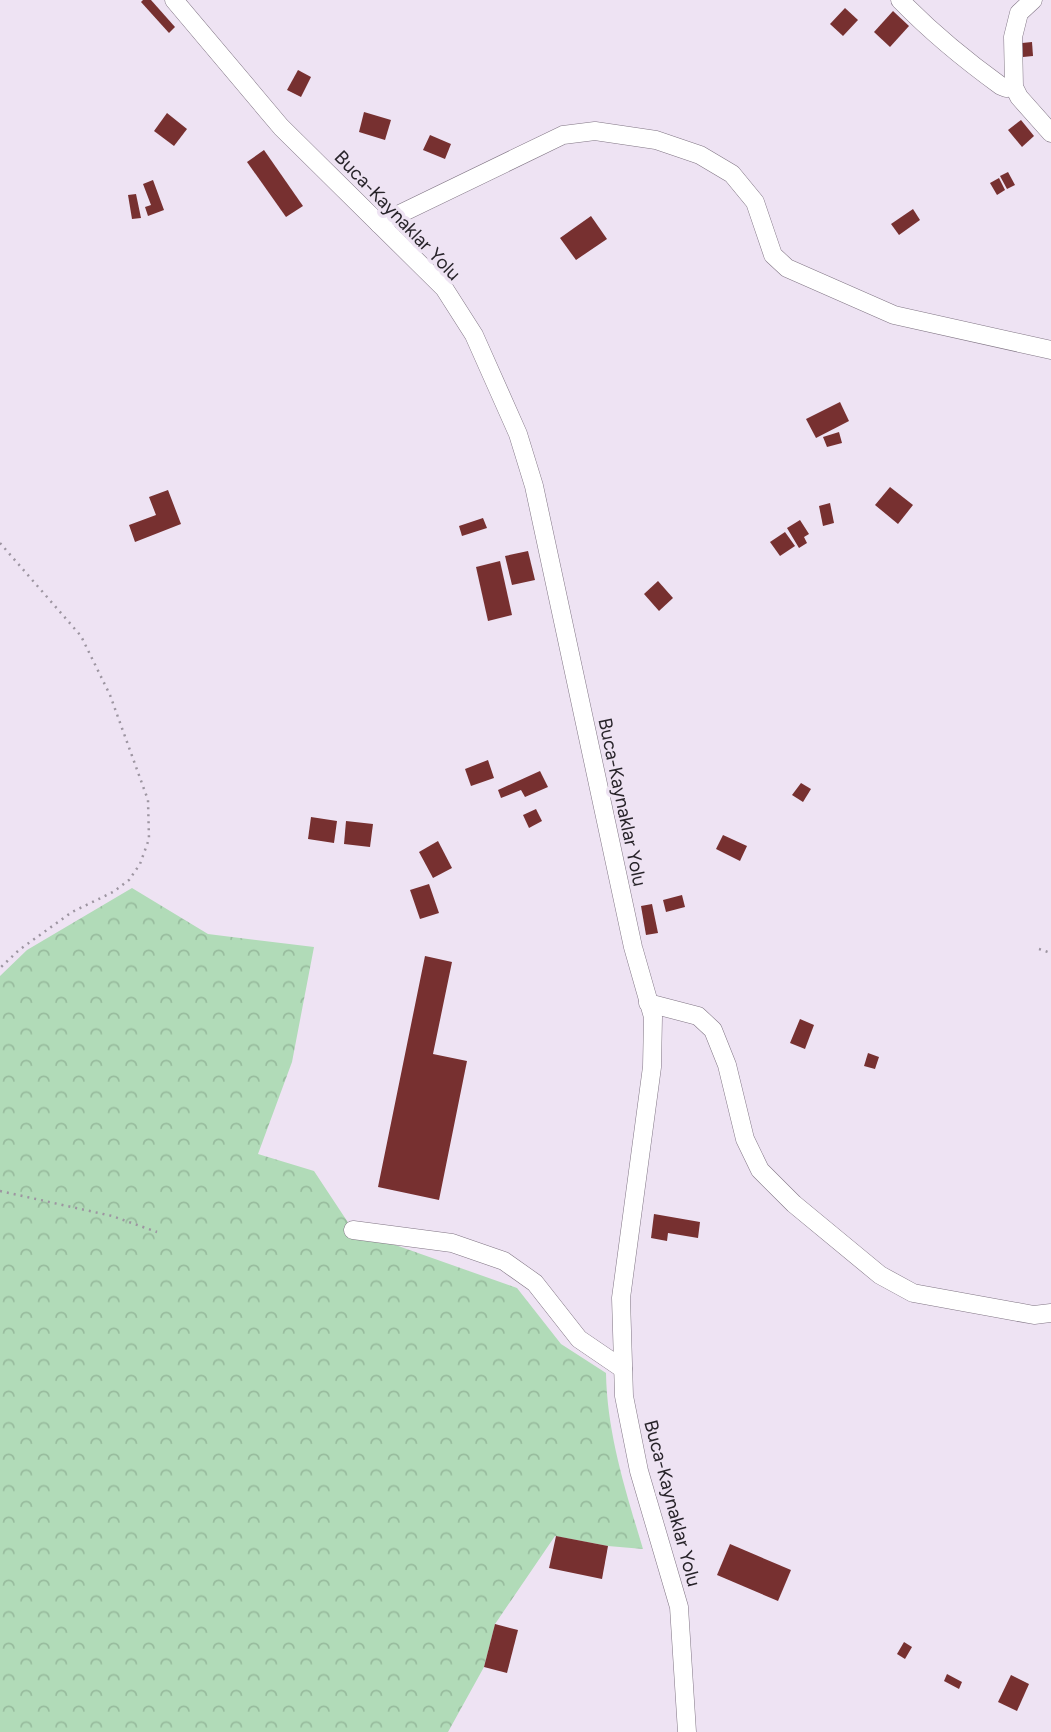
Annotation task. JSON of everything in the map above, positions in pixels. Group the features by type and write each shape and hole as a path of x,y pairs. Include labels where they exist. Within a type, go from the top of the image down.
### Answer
{"street":[{"name":"Buca-Kaynaklar Yolu","path":"174,0 281,127 444,288 474,335 518,434 534,486 633,947 653,1017 652,1067 621,1298 624,1396 639,1471 680,1607 687,1732"},
{"path":"900,0 972,65 1001,86 1014,87"},
{"path":"1033,0 1019,13 1013,37 1014,87 1019,97 1051,133"},
{"path":"379,224 563,135 595,131 656,140 700,155 732,174 755,202 772,255 787,268 894,315 1051,350"},
{"path":"649,1003 698,1016 713,1030 727,1065 745,1139 760,1170 794,1204 880,1275 913,1293 1034,1315 1051,1313"},
{"path":"353,1230 452,1243 504,1261 535,1283 579,1339 624,1369"}],"path":[{"path":"0,543 81,636 110,695 148,800 149,839 140,864 129,880 113,892 72,912 19,950 0,968"},
{"path":"1039,949 1051,953"},
{"path":"0,1191 112,1216 157,1233"}],"green space":[{"path":"132,888 208,934 314,947 292,1062 258,1154 314,1171 353,1230 517,1288 561,1344 606,1373 614,1440 643,1549 608,1546 555,1536 495,1624 484,1667 448,1732 0,1732 0,976 27,950"}],"building":[{"path":"151,0 175,27 169,33 141,2"},
{"path":"845,8 858,20 843,36 830,24"},
{"path":"893,11 909,26 890,47 874,32"},
{"path":"1032,42 1033,56 1023,57 1022,43"},
{"path":"298,70 311,77 301,97 287,90"},
{"path":"364,112 391,120 385,140 359,132"},
{"path":"167,113 187,129 174,146 154,131"},
{"path":"1021,120 1034,136 1022,147 1008,130"},
{"path":"430,135 451,144 445,159 423,150"},
{"path":"264,150 303,206 286,217 247,162"},
{"path":"1008,172 1015,185 1007,189 1000,176"},
{"path":"999,178 1005,190 997,195 990,183"},
{"path":"153,180 164,210 148,216 145,207 151,205 143,184"},
{"path":"136,194 141,218 132,219 128,195"},
{"path":"913,209 920,220 899,235 891,224"},
{"path":"591,216 607,239 576,260 560,238"},
{"path":"840,402 849,421 816,438 806,419"},
{"path":"839,432 842,443 827,447 823,437"},
{"path":"890,487 913,505 898,524 875,505"},
{"path":"168,490 181,524 135,542 129,525 156,515 149,497"},
{"path":"830,503 834,523 823,526 819,506"},
{"path":"483,518 487,528 462,536 459,526"},
{"path":"800,520 809,534 804,537 807,543 799,548 787,528"},
{"path":"785,532 795,546 780,556 770,542"},
{"path":"528,551 535,580 512,585 505,556"},
{"path":"500,561 512,615 488,621 476,567"},
{"path":"658,581 673,598 659,611 644,594"},
{"path":"488,760 494,778 471,786 465,769"},
{"path":"540,771 548,787 525,797 521,790 501,798 498,790"},
{"path":"801,783 811,789 803,802 792,795"},
{"path":"536,809 542,821 529,828 523,815"},
{"path":"311,817 337,821 334,843 308,839"},
{"path":"346,821 373,824 370,847 344,844"},
{"path":"723,835 747,846 740,861 716,849"},
{"path":"438,841 452,868 433,878 419,852"},
{"path":"429,884 439,913 420,919 410,890"},
{"path":"682,895 685,907 666,912 663,900"},
{"path":"652,904 658,933 646,935 641,906"},
{"path":"425,956 452,962 433,1054 467,1061 439,1200 378,1187"},
{"path":"800,1019 814,1025 805,1049 790,1043"},
{"path":"868,1053 879,1057 875,1069 864,1066"},
{"path":"654,1214 700,1222 698,1238 668,1233 667,1241 651,1238"},
{"path":"556,1536 608,1546 602,1579 549,1568"},
{"path":"730,1544 791,1570 778,1601 717,1575"},
{"path":"495,1624 518,1630 507,1673 484,1667"},
{"path":"904,1642 912,1647 905,1659 897,1654"},
{"path":"947,1674 962,1682 959,1689 944,1681"},
{"path":"1011,1675 1029,1684 1017,1711 998,1702"}]}
